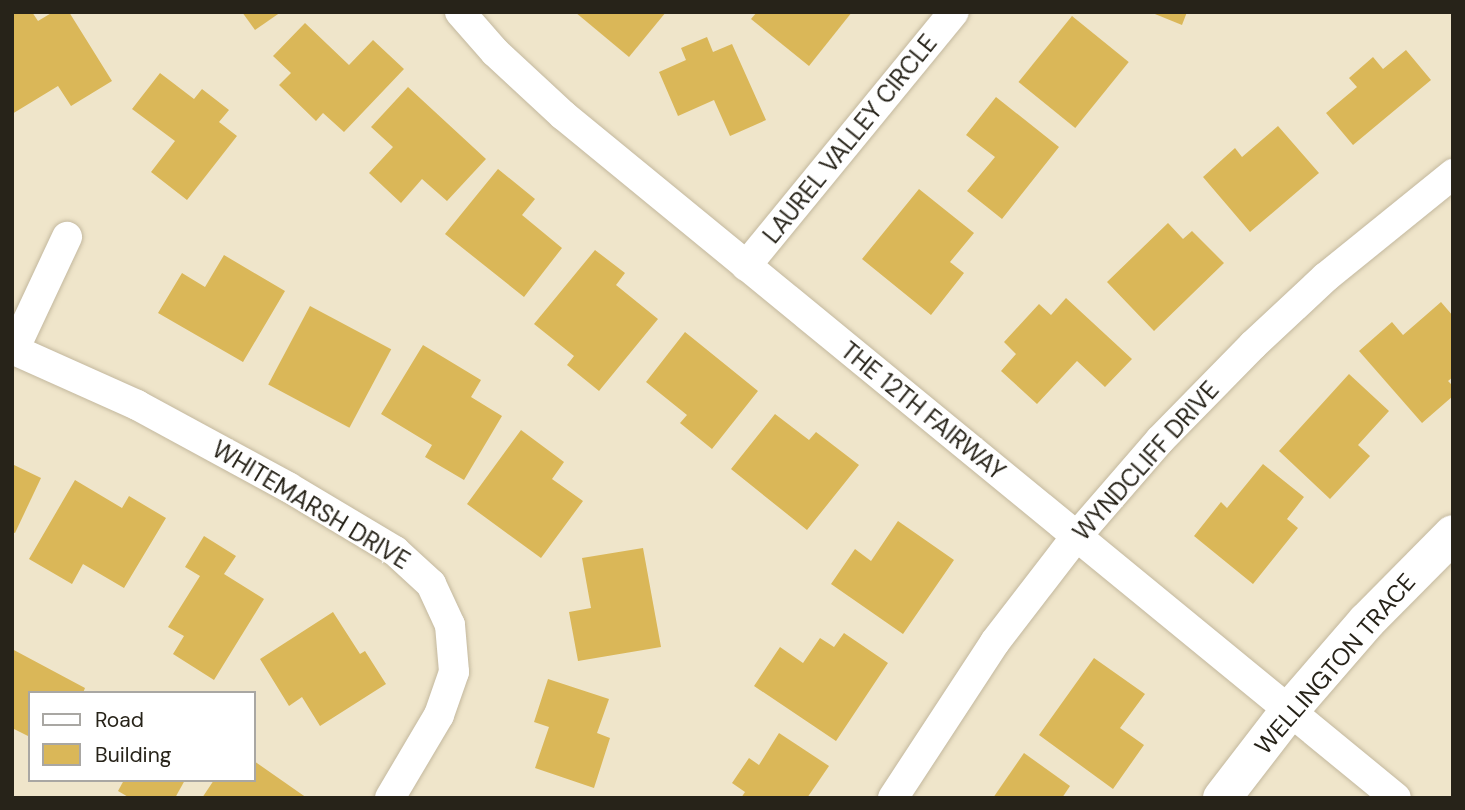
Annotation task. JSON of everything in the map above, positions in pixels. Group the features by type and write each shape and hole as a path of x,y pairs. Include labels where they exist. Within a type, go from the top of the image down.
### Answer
{"street":[{"name":"THE 12TH FAIRWAY","path":"460,12 495,52 563,115 1396,798"},
{"name":"LAUREL VALLEY CIRCLE","path":"746,266 954,12"},
{"name":"WYNDCLIFF DRIVE","path":"893,798 995,642 1076,537 1160,440 1253,345 1336,269 1453,174"},
{"path":"13,350 67,237"},
{"name":"WHITEMARSH DRIVE","path":"13,350 137,405 288,487 395,551 430,584 450,625 454,672 439,715 390,798"},
{"name":"WELLINGTON TRACE","path":"1222,798 1289,711 1367,621 1453,534"}],"building":[{"path":"12,12 32,12 38,21 53,12 69,12 112,81 71,106 58,86 12,114"},
{"path":"242,12 281,12 255,30"},
{"path":"575,12 666,12 629,57"},
{"path":"757,12 852,12 809,66 751,19"},
{"path":"1150,12 1187,12 1182,25"},
{"path":"1072,16 1129,62 1075,128 1019,82"},
{"path":"305,23 349,65 373,40 404,69 344,132 323,113 316,121 279,85 291,73 273,56"},
{"path":"707,37 713,52 732,44 766,120 730,136 714,100 678,116 659,72 686,60 681,48"},
{"path":"1406,50 1431,80 1353,145 1326,113 1357,87 1349,78 1373,57 1383,69"},
{"path":"160,73 194,99 202,89 229,110 219,122 237,136 187,200 151,172 175,141 132,109"},
{"path":"408,87 486,159 447,201 422,179 401,203 369,173 393,147 371,127"},
{"path":"996,97 1059,147 1002,219 967,191 995,157 966,135"},
{"path":"1278,126 1319,173 1250,232 1203,177 1235,148 1242,157"},
{"path":"498,169 535,199 522,215 562,248 524,297 445,234"},
{"path":"919,189 974,233 950,262 964,273 931,315 862,259"},
{"path":"1168,223 1183,239 1192,231 1224,263 1154,331 1107,282"},
{"path":"595,250 625,273 616,285 658,319 599,391 567,365 574,356 534,324"},
{"path":"224,255 285,291 243,362 158,313 182,273 205,287"},
{"path":"1066,298 1132,359 1105,387 1077,361 1037,404 1001,371 1016,354 1004,342 1039,304 1051,315"},
{"path":"1441,302 1453,316 1453,377 1448,381 1453,386 1453,396 1422,423 1359,351 1392,322 1403,335"},
{"path":"310,306 391,349 349,428 268,385"},
{"path":"685,332 758,391 712,449 680,423 687,415 646,382"},
{"path":"423,345 481,380 471,397 502,416 464,480 425,457 432,445 381,414"},
{"path":"1349,374 1389,411 1358,445 1370,456 1330,499 1279,451"},
{"path":"775,414 809,440 816,432 859,465 807,530 731,469"},
{"path":"521,430 564,462 552,479 583,501 541,558 467,504"},
{"path":"12,464 41,478 15,533 12,532"},
{"path":"1263,464 1304,497 1287,519 1298,528 1253,584 1194,536 1221,502 1227,508"},
{"path":"75,480 122,508 129,496 166,518 124,588 83,564 72,584 29,559"},
{"path":"898,521 954,560 903,634 831,584 855,549 871,561"},
{"path":"204,536 236,556 224,574 264,599 214,680 173,654 184,636 168,627 200,576 185,567"},
{"path":"643,548 661,647 578,661 569,612 591,608 582,558"},
{"path":"333,612 360,654 365,651 386,684 320,726 302,697 289,706 260,659"},
{"path":"844,633 888,663 836,741 754,686 780,647 803,663 820,638 834,647"},
{"path":"12,649 85,688 84,691 28,691 28,736 12,728"},
{"path":"1094,658 1145,694 1120,728 1144,745 1113,789 1039,735"},
{"path":"548,679 609,699 597,733 610,738 594,788 535,768 549,727 534,722"},
{"path":"779,733 829,766 807,798 741,798 745,792 732,783 749,758 759,765"},
{"path":"1024,753 1070,786 1062,798 993,798"},
{"path":"256,762 307,798 202,798 213,782 256,782"},
{"path":"123,782 184,782 175,798 130,798 118,791"}]}
